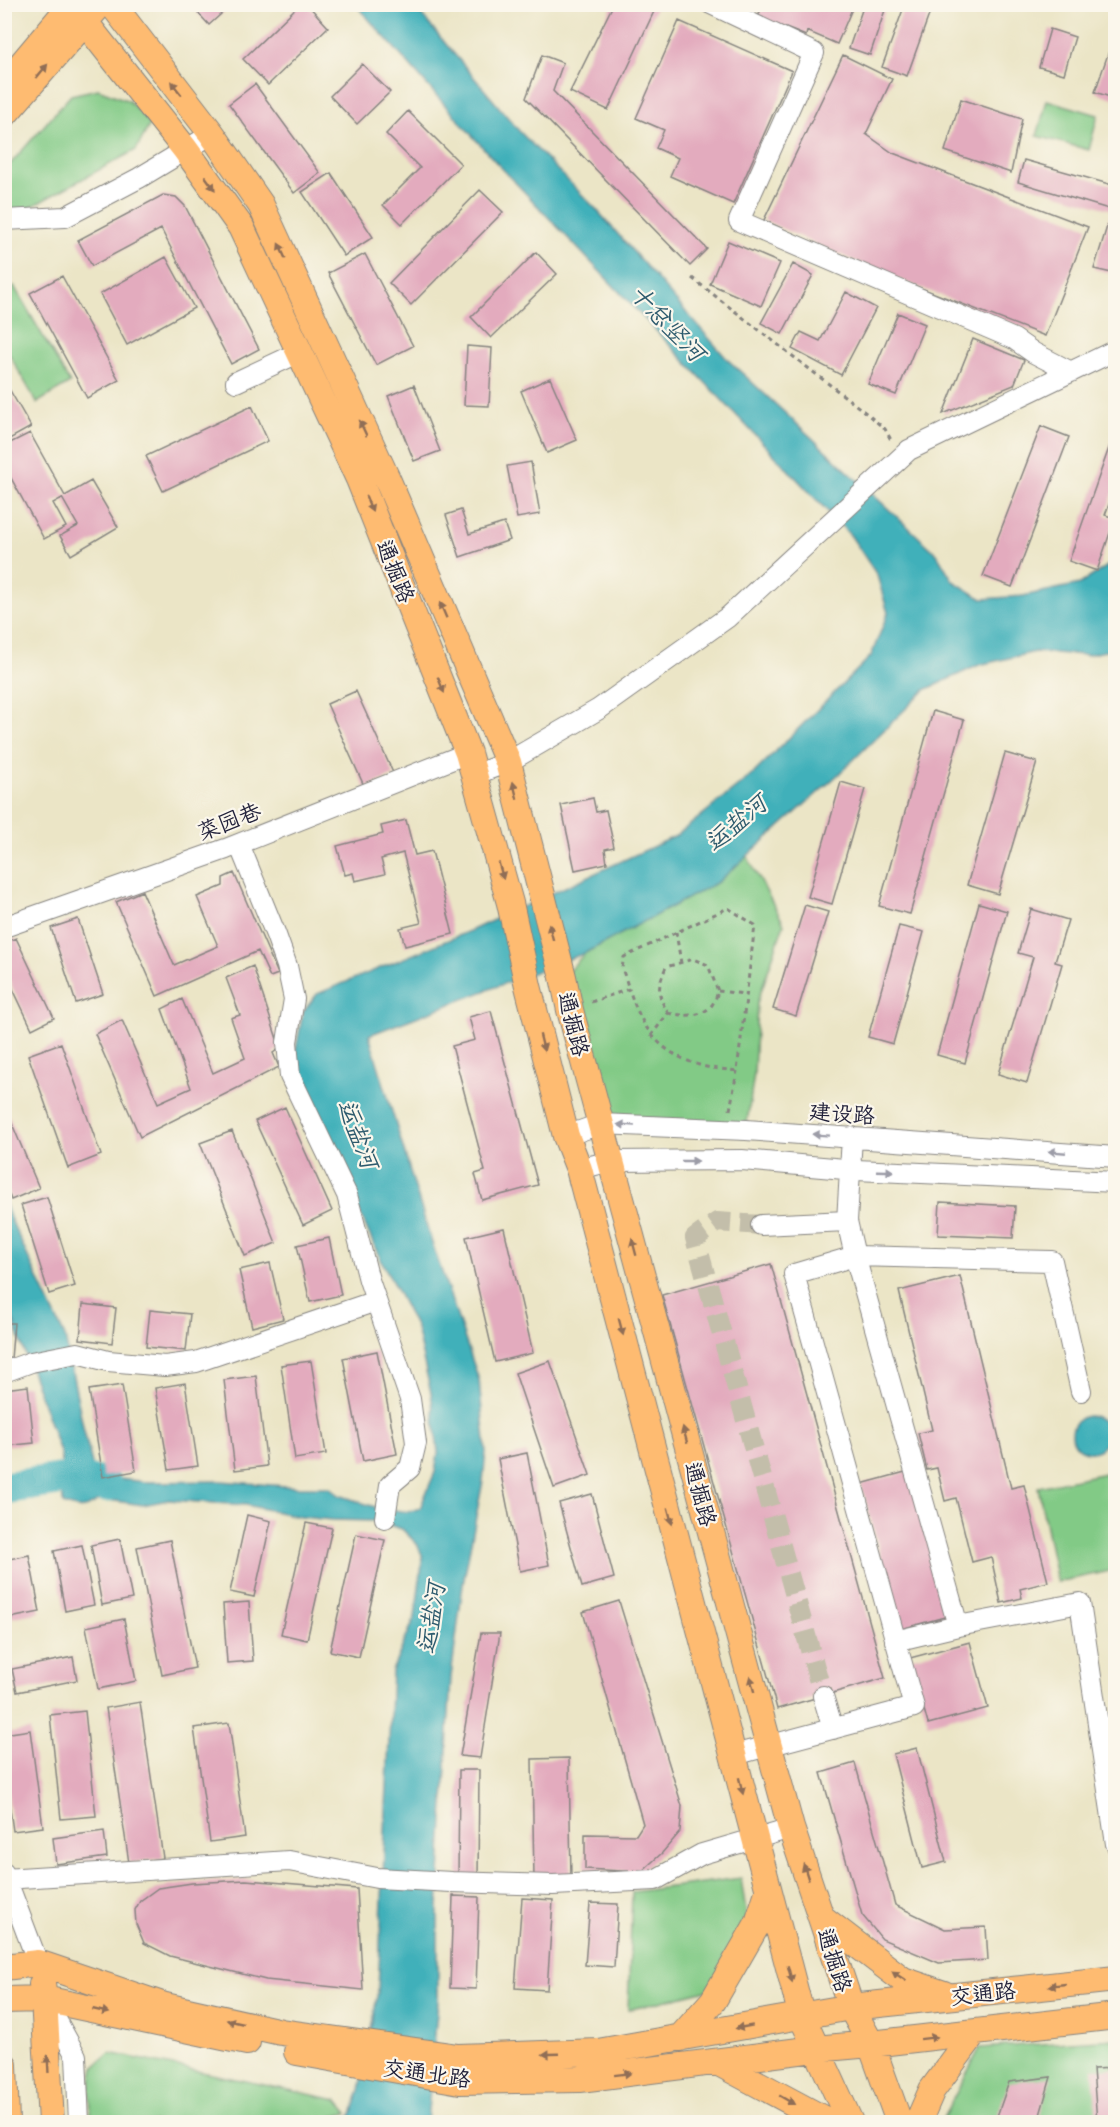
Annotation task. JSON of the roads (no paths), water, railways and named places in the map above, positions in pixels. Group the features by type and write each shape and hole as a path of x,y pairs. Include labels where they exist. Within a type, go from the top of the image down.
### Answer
{"main road":[{"name":"通掘路","path":"112,4 212,134 261,205 388,481 508,762 600,1124 791,1828 851,2007 871,2044"},
{"name":"通掘路","path":"79,8 241,227 359,479 471,764 510,903 528,986 566,1136 579,1169 734,1755 754,1840 802,2017 815,2049"},
{"path":"4,85 79,8"},
{"path":"4,116 79,8"},
{"path":"680,2038 713,2001 758,1923 768,1892"},
{"path":"821,1917 903,1980 953,1996"},
{"path":"38,1963 44,1999 51,2122"},
{"name":"交通北路","path":"4,1967 38,1963 165,2006 281,2032 353,2053"},
{"name":"交通路","path":"802,2017 851,2007 1116,1978"},
{"name":"交通北路","path":"4,2000 44,1999 272,2048 353,2053 459,2069 580,2079 815,2049"},
{"name":"交通路","path":"815,2049 1116,2016"},
{"name":"交通北路","path":"459,2069 598,2052 802,2017"},
{"path":"918,2122 932,2090 975,2032"},
{"path":"871,2044 899,2122"},
{"path":"815,2049 850,2122"},
{"path":"717,2062 829,2122"},
{"path":"4,2065 6,2122"}],"street":[{"path":"711,4 814,53 739,221 1014,339 1034,353 1071,372"},
{"path":"4,220 64,217 139,178 212,134"},
{"name":"菜园巷","path":"4,927 238,843 471,764 508,762 599,709 728,617 909,450 1116,350"},
{"path":"236,382 300,352"},
{"path":"238,843 287,966 294,999 286,1042 290,1076 347,1195 376,1300 410,1399 416,1443 410,1468 390,1485 385,1518"},
{"name":"建设路","path":"566,1136 600,1124 852,1137 1116,1157"},
{"path":"852,1137 847,1221 958,1626"},
{"path":"579,1169 611,1161 742,1160 856,1170 1116,1182"},
{"path":"761,1225 847,1221"},
{"path":"734,1755 914,1707 794,1274 855,1256 1052,1262 1081,1391"},
{"path":"4,1372 31,1362 77,1353 119,1362 165,1365 196,1362 376,1300"},
{"path":"895,1641 958,1626 1080,1604 1116,1844"},
{"path":"823,1696 832,1729"},
{"path":"38,1963 5,1877 289,1861 377,1878 452,1882 553,1885 655,1880 702,1854 791,1828"},
{"path":"44,1999 76,2056 79,2122"}],"water":[{"path":"356,5 413,5 520,132 596,209 728,360 937,554 953,581 982,599 1023,596 1080,584 1115,561 1115,649 1087,655 1035,652 979,665 925,690 840,773 718,882 585,953 369,1035 429,1234 479,1380 486,1452 483,1481 463,1584 451,1677 438,1910 438,2001 427,2122 327,2122 351,2117 360,2090 378,1991 392,1671 415,1617 423,1557 417,1544 402,1529 375,1521 301,1517 246,1505 168,1500 143,1505 101,1499 83,1508 63,1504 61,1455 5,1297 4,1200 65,1337 95,1476 146,1482 221,1481 329,1487 339,1495 375,1507 408,1512 420,1508 435,1472 438,1453 431,1393 416,1328 377,1252 307,1092 295,1054 303,1012 317,994 472,930 676,836 753,774 871,656 888,613 877,575 851,536 493,159"},
{"path":"1090,1416 1102,1422 1108,1434 1102,1446 1090,1452 1078,1446 1072,1434 1078,1422"}],"waterway":[{"path":"4,1488 78,1477 106,1486"}],"tunnel":[{"path":"761,1225 717,1222 695,1238 823,1696"}],"water label":[{"name":"十总竖河","path":"667,323"},
{"name":"运盐河","path":"736,823"},
{"name":"运盐河","path":"358,1134"},
{"name":"运盐河","path":"431,1618"}]}
